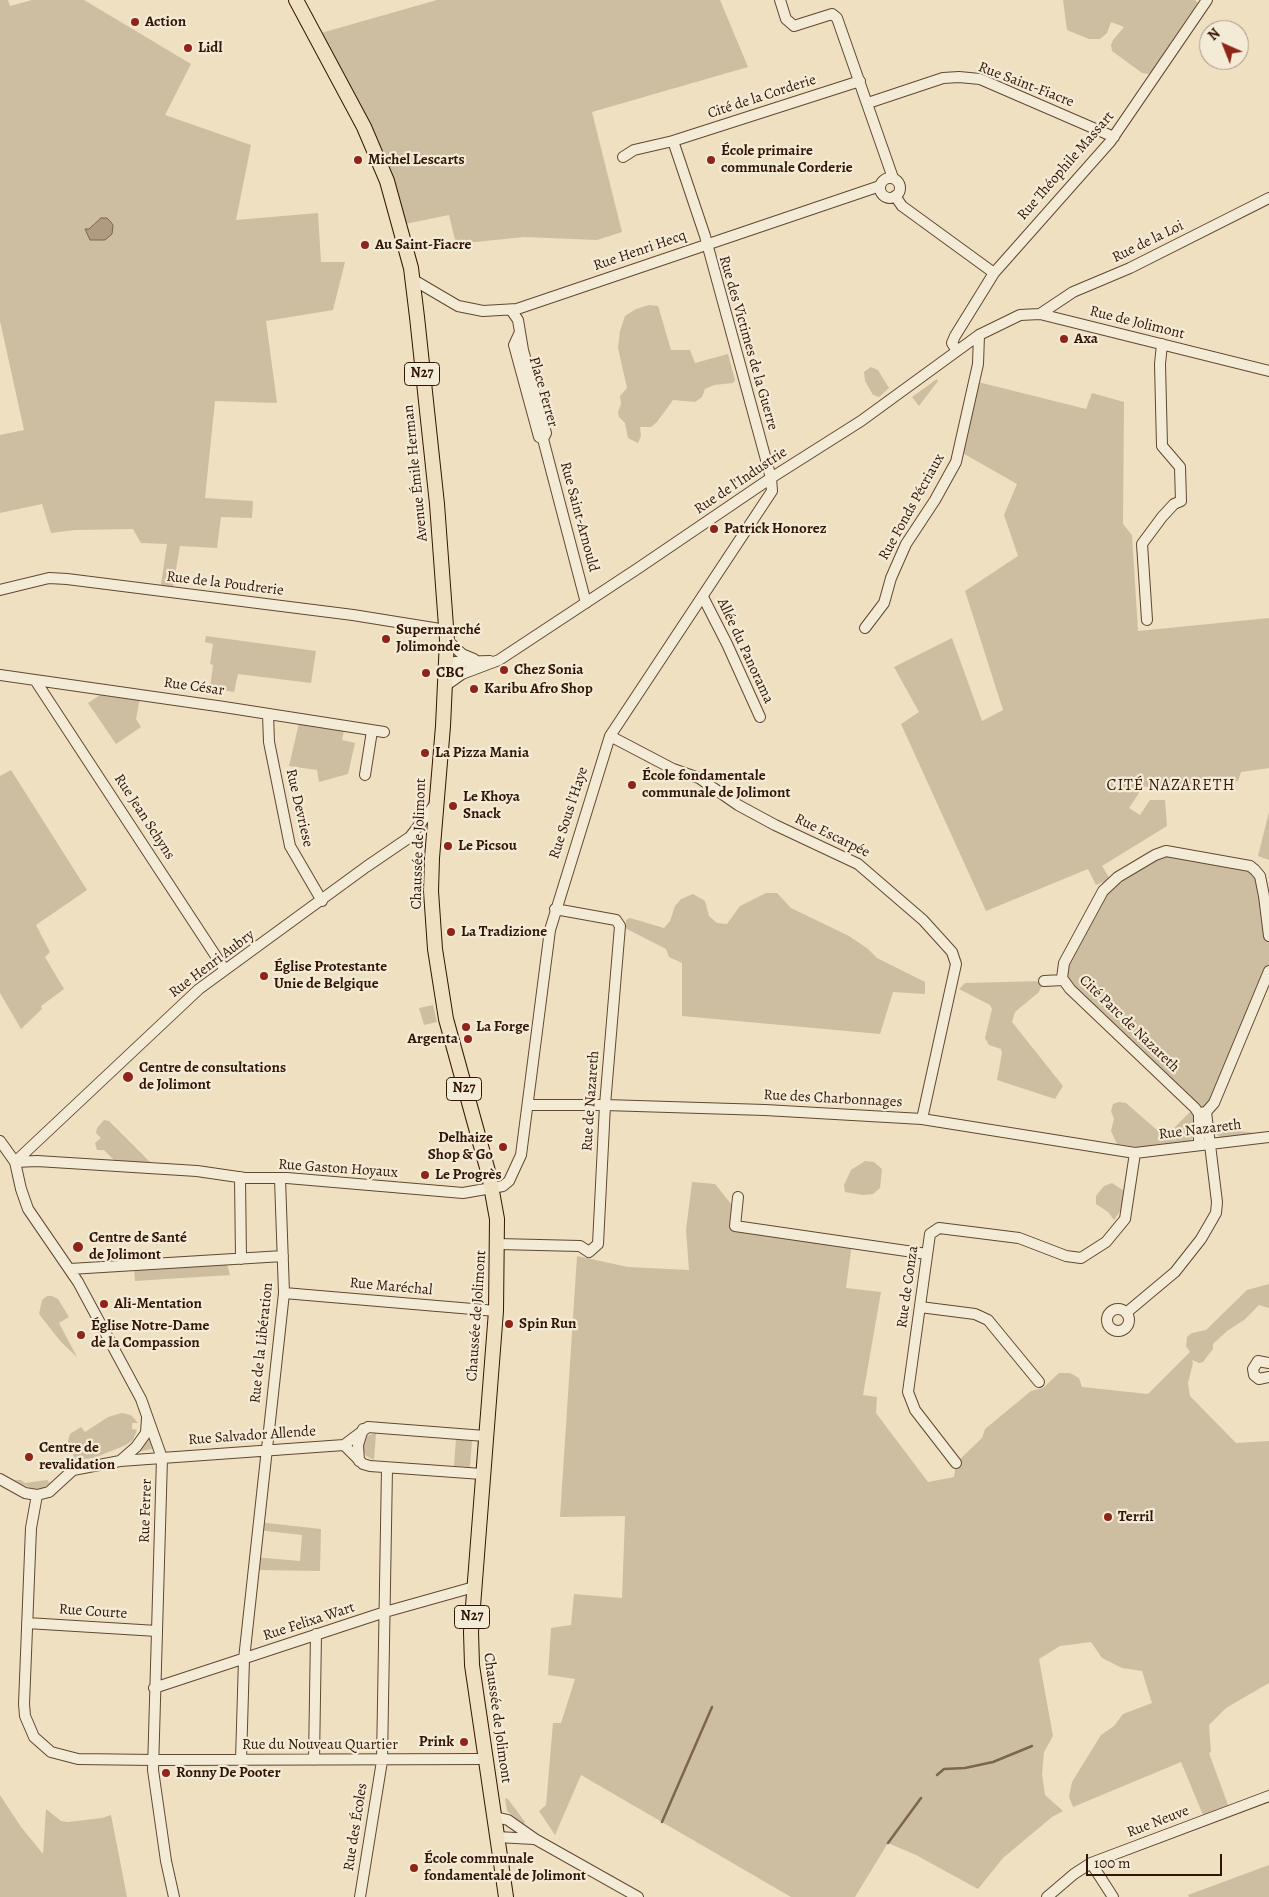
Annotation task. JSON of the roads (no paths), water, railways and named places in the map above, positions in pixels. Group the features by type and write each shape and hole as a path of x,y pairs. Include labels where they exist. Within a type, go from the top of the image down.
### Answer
{"main road":[{"name":"Avenue Émile Herman","path":"296,0 346,91 387,181 412,279 437,504 446,635 446,668"},
{"path":"305,0 338,65 346,91"},
{"name":"N27","path":"445,686 446,668"},
{"name":"Chaussée de Jolimont","path":"445,686 431,891 436,957 449,1028 492,1189 497,1219 496,1311 484,1436 471,1632 472,1665 506,1897"}],"street":[{"path":"780,0 786,19 794,26 832,14 839,21 894,178 900,187 895,196 890,198 884,196 880,186 883,180 894,178"},
{"name":"Rue Théophile Massart","path":"957,351 952,343 955,336 994,273 1114,137 1207,0"},
{"name":"Rue Saint-Fiacre","path":"868,103 944,78 959,76 980,79 1114,137"},
{"name":"Cité de la Corderie","path":"623,157 634,150 673,141 860,81"},
{"path":"673,141 706,245"},
{"name":"Rue Henri Hecq","path":"412,279 458,306 483,311 511,310 880,186"},
{"path":"895,196 902,206 994,273"},
{"name":"Rue de la Loi","path":"1040,314 1073,292 1130,268 1269,198"},
{"name":"Rue des Victimes de la Guerre","path":"706,245 771,478"},
{"path":"518,320 523,307"},
{"path":"511,310 518,320"},
{"name":"Rue de Jolimont","path":"999,326 1020,315 1040,314 1269,371"},
{"name":"Place Ferrer","path":"518,320 520,332 514,345 539,437 543,439"},
{"name":"Rue de l'Industrie","path":"445,686 462,674 499,660 586,604 771,478 861,421 979,336 999,326"},
{"name":"Rue Fonds Pécriaux","path":"865,628 884,603 891,578 906,544 956,462 978,364 979,336"},
{"path":"1147,620 1142,544 1162,517 1174,504 1181,501 1180,467 1162,446 1160,364 1162,344"},
{"name":"Rue Saint-Arnould","path":"543,439 586,604"},
{"name":"Rue Sous l'Haye","path":"492,1189 503,1186 517,1167 521,1155 547,943 555,909 610,736 771,494 771,478"},
{"name":"Rue de la Poudrerie","path":"0,590 49,578 67,579 352,615 446,635"},
{"name":"Allée du Panorama","path":"703,597 728,644 760,717"},
{"name":"Rue de l'Industrie","path":"446,635 457,651 468,658 487,661"},
{"name":"Rue de l'Industrie","path":"446,668 455,662 499,660"},
{"name":"Rue César","path":"0,675 384,732"},
{"name":"Rue Jean Schyns","path":"35,680 225,970"},
{"name":"Rue Devriese","path":"268,714 269,742 290,846 322,901"},
{"path":"366,775 372,731"},
{"name":"Rue Escarpée","path":"610,736 673,769 699,778 738,805 774,825 858,864 926,922 952,952 956,964 922,1119"},
{"name":"Rue Henri Aubry","path":"15,1162 199,989 410,837 436,803"},
{"name":"Cité Parc de Nazareth","path":"1202,1113 1070,990 1063,980 1064,962 1103,890 1118,877 1155,855 1166,851 1250,866 1255,870 1260,876 1269,936"},
{"name":"Rue de Nazareth","path":"498,1244 580,1246 589,1252 598,1244 605,1105 619,922 555,909"},
{"path":"1126,1313 1174,1272 1201,1239 1216,1213 1217,1202 1204,1143 1202,1113 1214,1103 1269,971"},
{"path":"1044,981 1063,980"},
{"name":"Rue des Charbonnages","path":"528,1105 605,1105 765,1110 922,1119 1135,1153"},
{"name":"Rue Nazareth","path":"1135,1153 1204,1143 1269,1137"},
{"path":"0,1141 15,1162"},
{"name":"Rue de Conza","path":"956,1463 915,1410 908,1392 930,1234 939,1228 1019,1238 1074,1258 1081,1258 1106,1242 1125,1219 1135,1153"},
{"name":"Rue Gaston Hoyaux","path":"15,1162 37,1161 118,1165 197,1171 240,1177 463,1193 492,1189"},
{"name":"Rue Ferrer","path":"15,1162 28,1209 70,1270 101,1323 147,1412 162,1458 154,1688 154,1760 155,1795 174,1897"},
{"path":"240,1177 241,1259"},
{"name":"Rue de la Libération","path":"242,1760 244,1659 284,1293 280,1179"},
{"path":"738,1198 734,1230 927,1254"},
{"path":"70,1270 283,1256"},
{"name":"Rue Maréchal","path":"284,1293 496,1311"},
{"path":"920,1307 975,1314 988,1320 1039,1382"},
{"path":"1269,1363 1264,1360 1258,1361 1253,1369 1256,1378 1263,1380 1269,1377"},
{"path":"120,1461 136,1447 146,1433 147,1412"},
{"path":"482,1474 370,1466 360,1461 344,1445 368,1427 484,1436"},
{"path":"360,1461 358,1445 363,1429"},
{"name":"Rue Salvador Allende","path":"37,1495 49,1492 73,1470 120,1461 344,1445"},
{"name":"Rue des Écoles","path":"360,1897 382,1761 387,1468"},
{"path":"0,1479 25,1493 37,1495"},
{"name":"Rue du Nouveau Quartier","path":"37,1495 31,1528 24,1696 25,1716 34,1737 51,1752 78,1759 382,1761 486,1759"},
{"name":"Rue Felixa Wart","path":"154,1688 385,1612 474,1587"},
{"name":"Rue Courte","path":"27,1623 157,1631"},
{"path":"314,1760 316,1634"},
{"name":"Rue Neuve","path":"1047,1897 1091,1863 1269,1796"},
{"path":"495,1817 508,1820 535,1839 638,1897"},
{"path":"497,1837 535,1839"},
{"path":"1091,1863 1113,1897"}],"waterway":[{"path":"662,1822 712,1707"},
{"path":"937,1775 944,1769 965,1768 993,1762 1032,1746"},
{"path":"888,1843 921,1798"}],"place":[{"name":"Action","path":"135,22"},
{"name":"Lidl","path":"188,48"},
{"name":"Michel Lescarts","path":"358,160"},
{"name":"École primaire communale Corderie","path":"711,160"},
{"name":"Au Saint-Fiacre","path":"365,245"},
{"name":"Axa","path":"1064,339"},
{"name":"Patrick Honorez","path":"714,529"},
{"name":"Supermarché Jolimonde","path":"386,639"},
{"name":"Chez Sonia","path":"504,670"},
{"name":"CBC","path":"426,673"},
{"name":"Karibu Afro Shop","path":"474,689"},
{"name":"La Pizza Mania","path":"425,753"},
{"name":"École fondamentale communale de Jolimont","path":"632,785"},
{"name":"Le Khoya Snack","path":"453,806"},
{"name":"Le Picsou","path":"448,846"},
{"name":"La Tradizione","path":"451,932"},
{"name":"Église Protestante Unie de Belgique","path":"264,976"},
{"name":"La Forge","path":"466,1027"},
{"name":"Argenta","path":"468,1039"},
{"name":"Centre de consultations de Jolimont","path":"128,1077"},
{"name":"Delhaize Shop & Go","path":"503,1147"},
{"name":"Le Progrès","path":"425,1175"},
{"name":"Centre de Santé de Jolimont","path":"78,1247"},
{"name":"Ali-Mentation","path":"104,1304"},
{"name":"Spin Run","path":"509,1324"},
{"name":"Église Notre-Dame de la Compassion","path":"81,1335"},
{"name":"Centre de revalidation","path":"29,1457"},
{"name":"Terril","path":"1108,1517"},
{"name":"Prink","path":"464,1742"},
{"name":"Ronny De Pooter","path":"166,1773"},
{"name":"École communale fondamentale de Jolimont","path":"414,1868"}],"district":[{"name":"CITÉ NAZARETH","path":"1171,786"}]}
